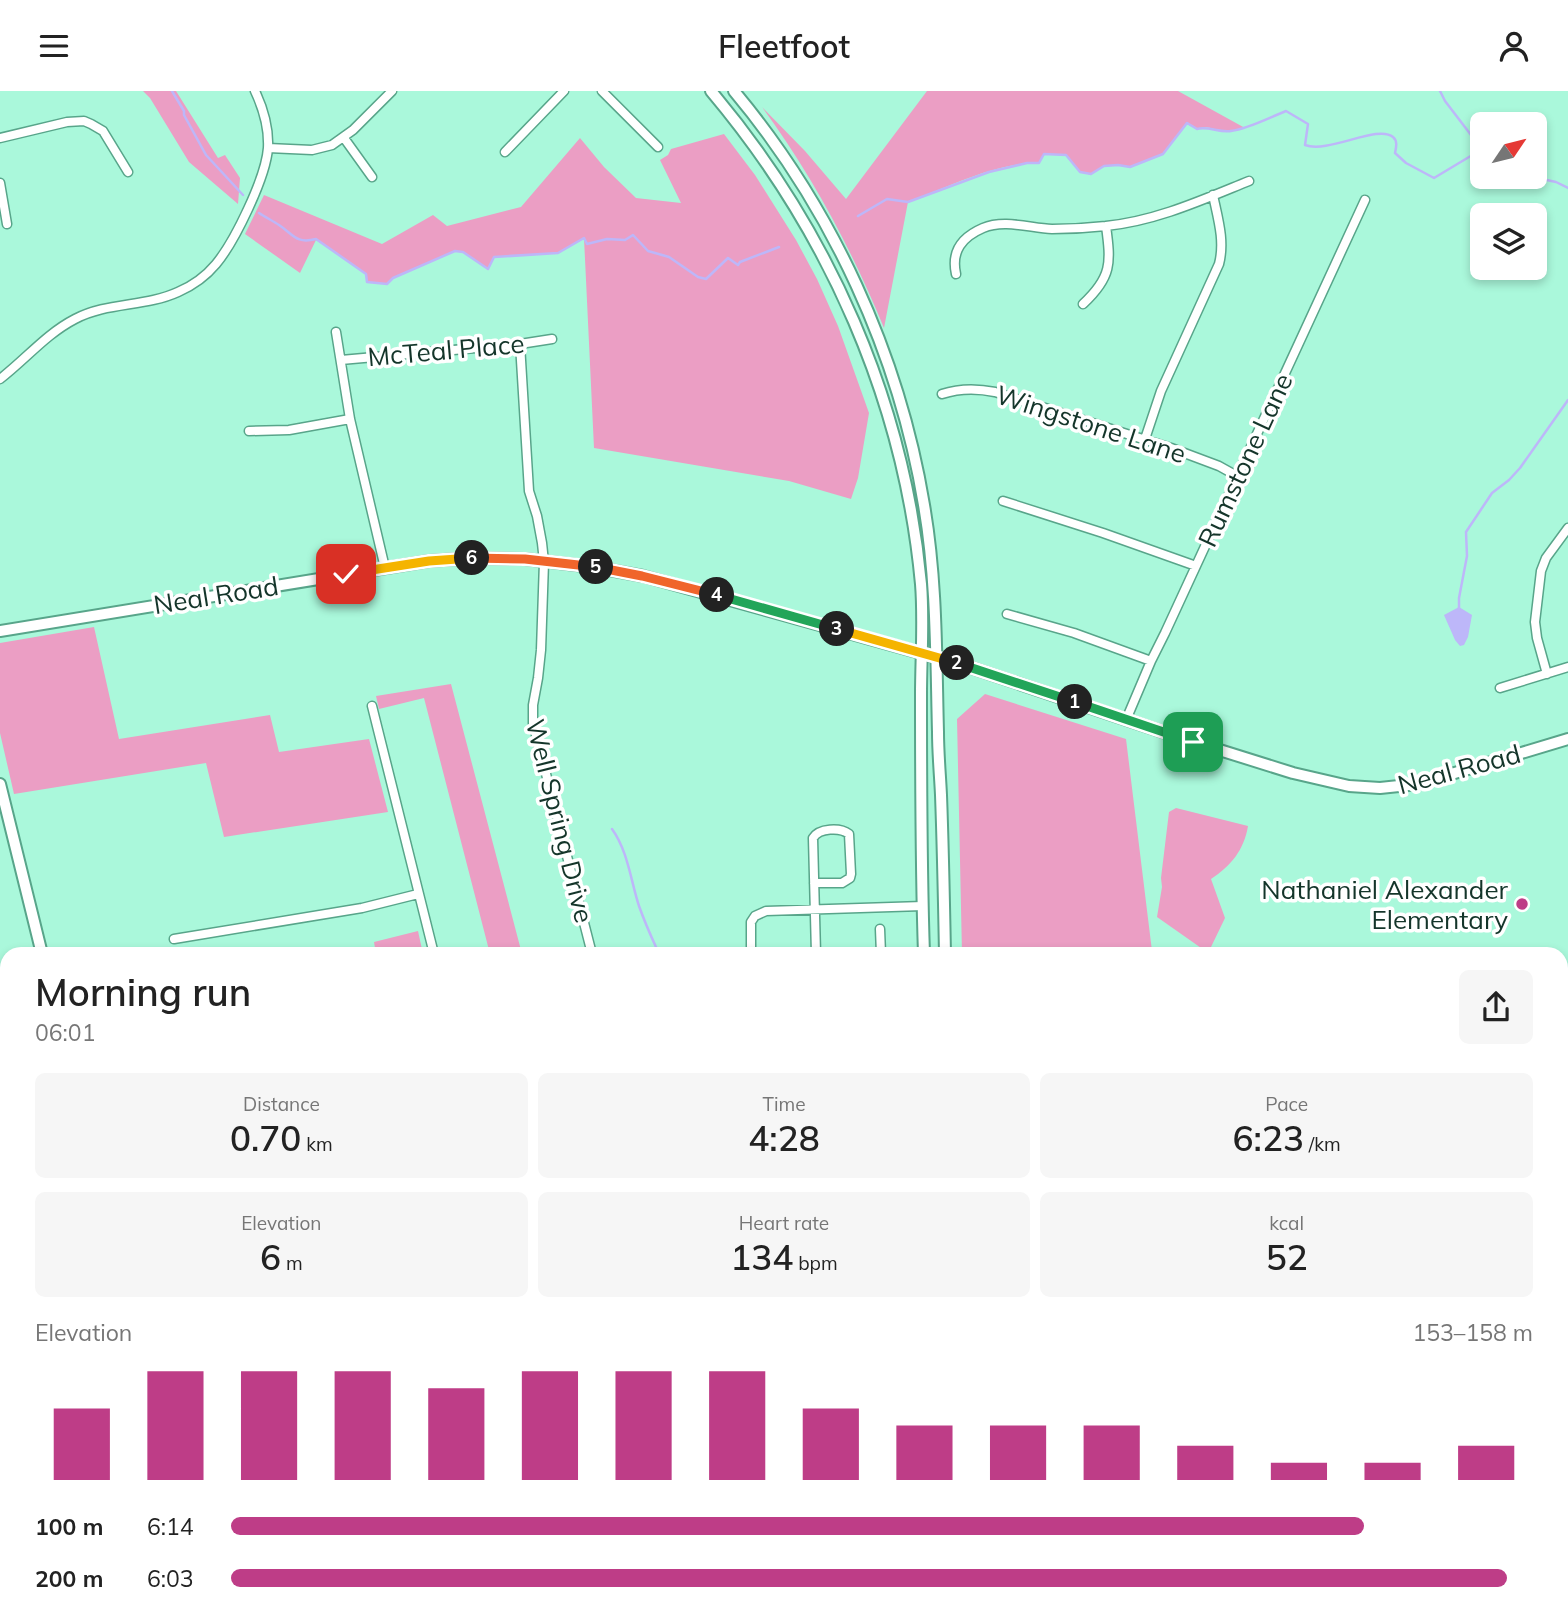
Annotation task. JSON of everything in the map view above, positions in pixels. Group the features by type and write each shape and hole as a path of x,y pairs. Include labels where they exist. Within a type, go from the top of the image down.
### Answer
{"main road":[{"path":"711,91 750,140 803,219 840,289 870,360 885,407 910,508 921,586 924,947"},
{"path":"734,91 771,139 828,229 864,302 908,432 924,504 932,572 937,657 945,947"},
{"name":"Neal Road","path":"0,631 429,561 505,558 593,567 707,592 1013,680 1126,720 1332,783 1372,788 1418,784 1568,739"},
{"path":"0,784 40,947"}],"street":[{"path":"0,379 53,332 79,316 172,295 208,273 223,255 257,189 266,161 266,126 255,91"},
{"path":"268,148 318,149 332,145 353,131 392,91"},
{"path":"505,152 564,91"},
{"path":"602,91 658,146"},
{"path":"0,138 67,122 84,121 103,131 128,172"},
{"path":"344,138 372,177"},
{"path":"956,274 955,253 959,246 983,228 1004,224 1051,229 1106,226 1148,219 1249,181"},
{"path":"0,183 7,224"},
{"path":"1145,439 1161,391 1219,264 1222,251 1221,233 1213,195"},
{"name":"Rumstone Lane","path":"1126,720 1365,200"},
{"path":"1083,304 1102,284 1106,275 1110,253 1106,226"},
{"path":"336,332 350,419 385,568"},
{"name":"McTeal Place","path":"341,360 520,344 552,338"},
{"name":"Well Spring Drive","path":"520,344 529,491 537,516 544,562 541,650 533,723 590,947"},
{"name":"Wingstone Lane","path":"942,394 963,388 981,389 1145,439 1191,455 1237,476"},
{"path":"249,431 289,430 350,419"},
{"path":"1003,501 1196,566"},
{"path":"1548,674 1536,638 1535,622 1541,571 1546,558 1568,529"},
{"path":"1007,614 1073,633 1151,661"},
{"path":"1500,688 1568,667"},
{"path":"372,706 432,947"},
{"path":"814,883 842,883 850,879 849,834 844,830 820,831 813,838 814,883 816,947"},
{"path":"174,939 362,908 418,894"},
{"path":"751,947 750,928 755,916 766,911 923,906"},
{"path":"880,929 881,947"}],"shaded area":[{"path":"143,91 176,91 218,158 225,155 240,178 238,204 189,162"},
{"path":"927,91 1178,91 1245,128 1227,132 1206,127 1197,129 1187,124 1163,154 1130,167 1104,166 1091,174 1080,172 1066,155 1044,154 1039,163 989,171 908,202 884,328 830,214 798,159 762,107 846,199"},
{"path":"724,134 755,175 817,279 838,326 869,413 858,478 851,499 789,481 594,448 584,238 558,253 494,257 488,269 464,252 455,251 393,278 387,284 367,282 366,274 316,240 300,273 245,234 264,195 382,244 433,215 447,226 521,207 580,138 604,167 636,198 681,203 660,160 668,155 671,149"},
{"path":"1459,607 1472,615 1468,637 1464,645 1460,646 1444,615"},
{"path":"94,627 119,739 270,715 279,752 369,739 388,812 224,837 206,763 14,794 0,733 0,643"},
{"path":"451,684 520,947 488,947 424,698 379,709 376,696"},
{"path":"985,694 1126,739 1152,947 962,947 957,719"},
{"path":"1176,808 1248,826 1236,857 1211,879 1225,918 1211,947 1200,947 1157,917 1169,812"},
{"path":"418,931 421,947 375,947 374,942"}],"waterway":[{"path":"172,91 206,155 243,195"},
{"path":"1440,91 1470,134"},
{"path":"858,216 887,199 908,202 989,172 1027,163 1039,163 1044,154 1066,155 1080,172 1091,174 1104,166 1130,167 1163,154 1187,123 1197,129 1231,131 1286,111 1308,124 1305,145 1326,146 1365,136 1386,134 1396,140 1395,153 1406,163 1434,178 1470,156"},
{"path":"1547,180 1568,188"},
{"path":"259,213 299,239 316,239 366,274 367,282 387,284 393,278 455,251 463,252 488,269 494,257 558,253 584,238 587,244 607,239 625,240 633,235 648,251 669,257 698,277 706,279 728,258 738,265 779,247"},
{"path":"1459,610 1467,556 1466,532 1492,493 1520,468 1568,400"},
{"path":"612,829 625,857 639,906 656,947"}],"place":[{"name":"Nathaniel Alexander Elementary","path":"1522,904"}],"route":[{"path":"346,574 429,561 505,558 593,567 642,576 960,664 1193,742"}]}
